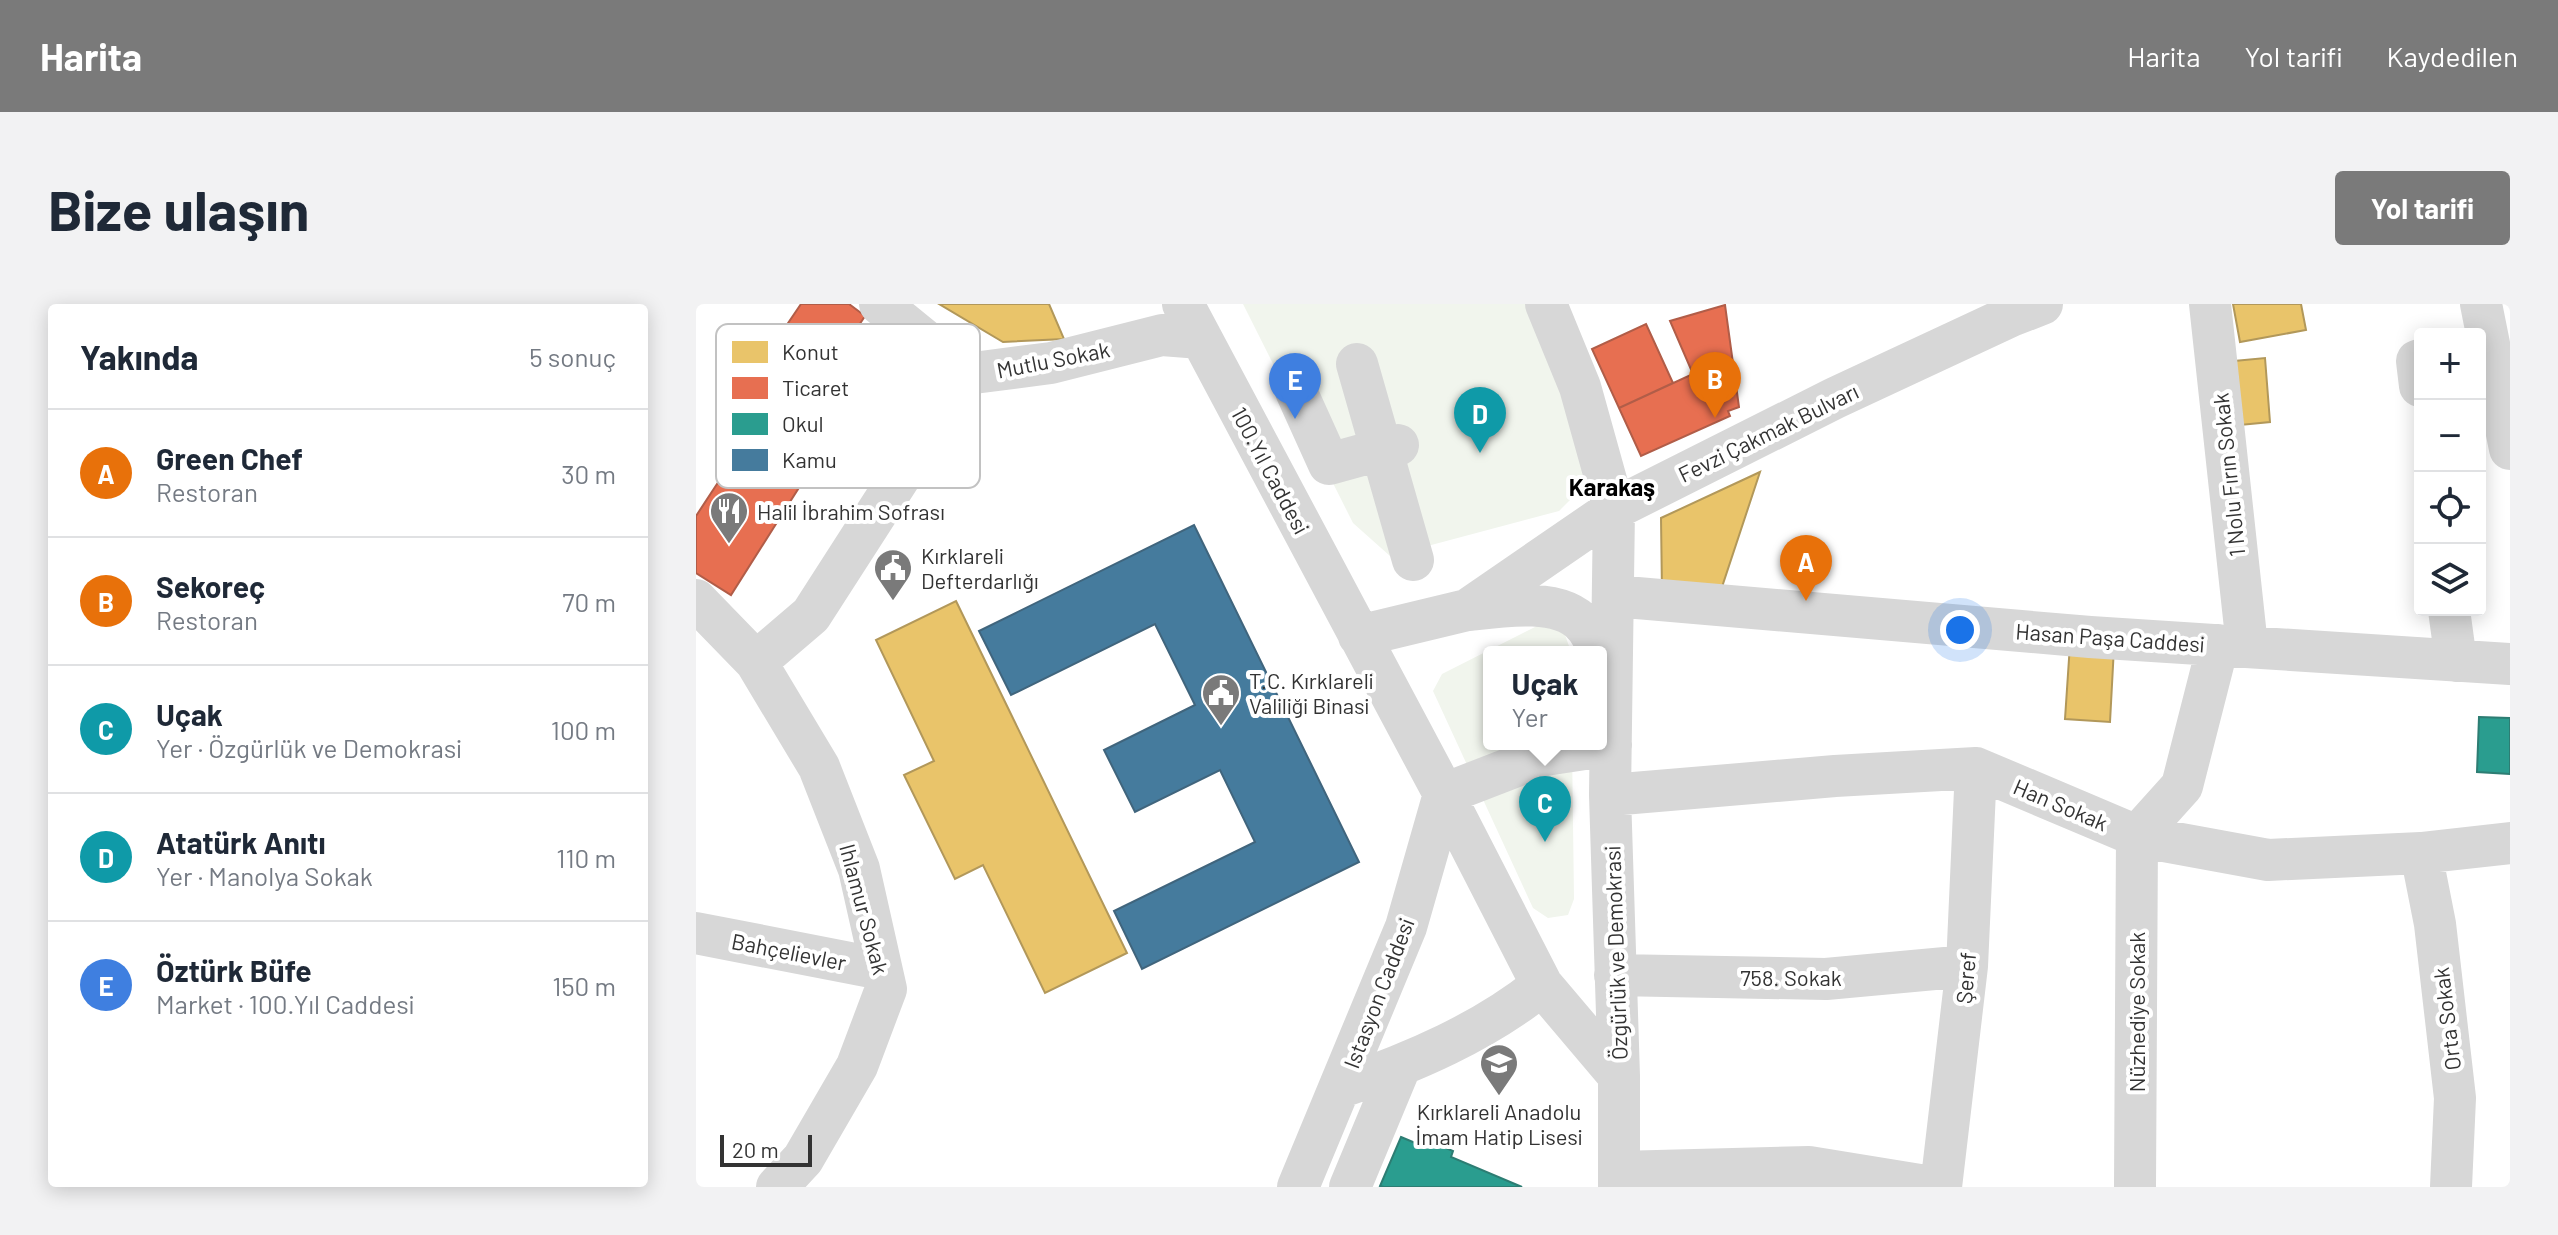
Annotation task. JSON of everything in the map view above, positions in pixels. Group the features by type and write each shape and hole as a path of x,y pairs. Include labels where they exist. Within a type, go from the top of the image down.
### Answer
{"street":[{"name":"Mutlu Sokak","path":"880,304 905,324"},
{"name":"Özgürlük ve Demokrasi","path":"1546,304 1580,387 1614,509 1614,596 1606,646"},
{"name":"1 Nolu Fırın Sokak","path":"2210,304 2232,645"},
{"name":"Fevzi Çakmak Bulvarı","path":"1467,610 1614,509 2021,308"},
{"name":"Mutlu Sokak","path":"980,372 1051,363 1162,335 1192,321"},
{"name":"100.Yıl Caddesi","path":"1192,321 1359,636"},
{"path":"2486,339 2510,449"},
{"path":"1357,364 1389,448 1413,560"},
{"path":"1296,391 1329,464 1389,448"},
{"path":"756,662 811,615 893,488"},
{"name":"Hasan Paşa Caddesi","path":"1614,596 2090,637 2510,664"},
{"name":"Ihlamur Sokak","path":"696,600 756,662 819,767 859,869 886,989 857,1066 803,1159 777,1187"},
{"name":"Fevzi Çakmak Bulvarı","path":"1359,636 1467,610 1513,604 1565,612 1583,623 1596,646"},
{"path":"2450,616 2456,661"},
{"name":"Özgürlük ve Demokrasi","path":"1359,636 1542,985 1619,1076"},
{"path":"2137,836 2182,786 2232,645"},
{"name":"Özgürlük ve Demokrasi","path":"1607,697 1611,745 1619,1076"},
{"path":"1607,745 1611,745"},
{"path":"1444,794 1545,755 1570,750"},
{"name":"Han Sokak","path":"1610,795 1976,768 2137,836 2268,860 2421,853 2510,843"},
{"name":"Şeref","path":"1941,1187 1967,966 1976,768"},
{"name":"Istasyon Caddesi","path":"1298,1187 1406,927 1444,794"},
{"name":"Nüzhediye Sokak","path":"2135,1187 2137,836"},
{"name":"Orta Sokak","path":"2421,853 2435,924 2455,1098 2451,1187"},
{"name":"Bahçelievler","path":"696,933 881,969"},
{"name":"758. Sokak","path":"1615,975 1826,979 1967,966"},
{"path":"1341,1087 1400,1067 1511,1010 1542,985"},
{"path":"1350,1187 1400,1067"},
{"path":"1619,1076 1619,1179 1809,1167 1932,1187"}],"shaded area":[{"path":"1243,304 1526,304 1564,386 1586,484 1559,511 1390,556 1353,523"},
{"path":"1543,623 1563,629 1569,646 1497,646"},
{"path":"1483,653 1483,750 1572,750 1574,899 1568,915 1548,918 1533,908 1433,691 1442,674"}],"building: Konut":[{"path":"939,304 1049,304 1064,339 1003,342 980,328 980,324 973,324"},
{"path":"2233,304 2301,304 2306,330 2240,342"},
{"path":"2265,358 2270,422 2230,426 2224,362"},
{"path":"1760,472 1723,584 1723,596 1662,592 1661,518"},
{"path":"956,601 1127,953 1045,993 983,865 955,879 904,775 934,761 876,640"},
{"path":"2070,644 2114,647 2110,722 2065,719"}],"building: Ticaret":[{"path":"801,304 849,304 865,316 860,324 787,324"},
{"path":"1725,305 1739,407 1728,411 1730,416 1641,456 1619,408 1693,374 1670,321"},
{"path":"1646,324 1673,383 1619,408 1592,349"},
{"name":"Halil İbrahim Sofrası","path":"716,486 716,488 799,488 731,595 696,573 696,516"}],"building: Okul":[{"path":"2479,717 2510,718 2510,774 2477,772"},
{"path":"1401,1137 1427,1148 1430,1141 1453,1151 1451,1157 1522,1187 1380,1186"}],"building: Kamu":[{"name":"T.C. Kırklareli Valiliği Binasi","path":"1194,525 1359,862 1142,969 1114,911 1255,842 1220,770 1135,812 1104,750 1195,705 1155,624 1011,695 979,631"}],"place":[{"name":"Sekoreç","path":"1715,418"},
{"name":"Öztürk Büfe","path":"1295,419"},
{"name":"Atatürk Anıtı","path":"1480,453"},
{"name":"Halil İbrahim Sofrası","path":"729,545"},
{"name":"Green Chef","path":"1806,601"},
{"name":"Kırklareli Defterdarlığı","path":"893,602"},
{"name":"T.C. Kırklareli Valiliği Binasi","path":"1221,727"},
{"name":"Uçak","path":"1545,842"},
{"name":"Kırklareli Anadolu İmam Hatip Lisesi","path":"1499,1097"}],"district":[{"name":"Karakaş","path":"1612,486"}]}
